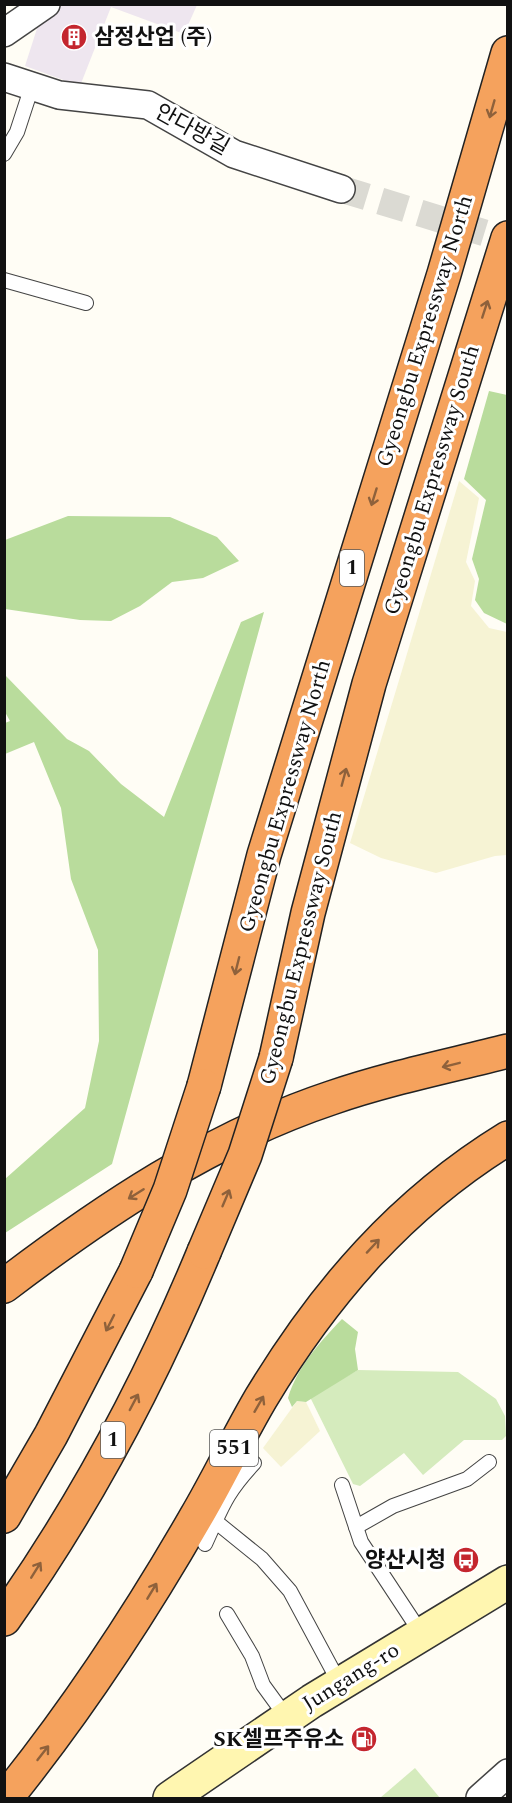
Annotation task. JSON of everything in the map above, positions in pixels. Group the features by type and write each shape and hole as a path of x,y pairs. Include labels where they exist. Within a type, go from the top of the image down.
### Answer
{"highway":[{"name":"Gyeongbu Expressway North","path":"4,1516 51,1435 136,1271 170,1190 204,1086 264,855 444,274 507,53"},
{"name":"Gyeongbu Expressway South","path":"4,1619 78,1503 133,1405 177,1318 245,1155 276,1058 308,913 369,684 507,238"},
{"path":"4,1286 116,1206 188,1162 266,1124 330,1098 401,1077 507,1051"},
{"name":"551","path":"6,1798 87,1692 127,1631 196,1517 262,1398 323,1307 371,1247 417,1202 479,1155 507,1138"}],"main road":[{"name":"Jungang-ro","path":"170,1798 340,1683 507,1582"}],"street":[{"path":"4,33 46,4"},
{"name":"안다방길","path":"4,77 59,95 147,105 234,154 341,189"},
{"path":"480,1798 506,1778"}],"lane":[{"path":"4,154 17,132 32,86"},
{"path":"4,280 86,303"},
{"path":"356,1527 393,1506 467,1479 489,1462"},
{"path":"205,1544 232,1486 254,1463"},
{"path":"342,1485 361,1542 421,1633"},
{"path":"215,1521 262,1559 290,1591 340,1683"},
{"path":"227,1614 252,1656 263,1685 287,1718"}],"shaded area":[{"path":"57,5 197,5 184,34 111,7 80,86 25,66 41,16"},
{"path":"459,481 479,498 466,562 475,581 471,606 489,628 507,632 507,855 495,856 436,873 381,858 350,843"},
{"path":"297,1401 306,1402 320,1431 281,1467 263,1448"}],"green space":[{"path":"489,391 507,395 507,624 484,613 475,600 479,579 472,559 486,500 464,479"},
{"path":"68,516 170,517 217,537 239,561 203,578 172,582 140,606 111,621 80,620 5,609 5,540"},
{"path":"264,612 112,1164 5,1233 5,1179 85,1108 99,1041 98,950 71,879 61,808 34,742 5,754 5,723 10,721 5,712 5,675 67,739 89,751 121,784 164,817 241,622"},
{"path":"342,1319 358,1332 355,1349 358,1370 306,1402 297,1401 292,1407 288,1398 303,1365"},
{"path":"358,1370 458,1372 496,1399 505,1416 506,1436 502,1440 464,1440 423,1475 404,1453 360,1486 353,1484 310,1397"},
{"path":"415,1768 440,1798 380,1798"}],"tunnel":[{"path":"341,189 508,240"}],"place":[{"name":"삼정산업 (주)","path":"74,37"},
{"name":"양산시청","path":"466,1560"},
{"name":"SK셀프주유소","path":"364,1739"}]}
